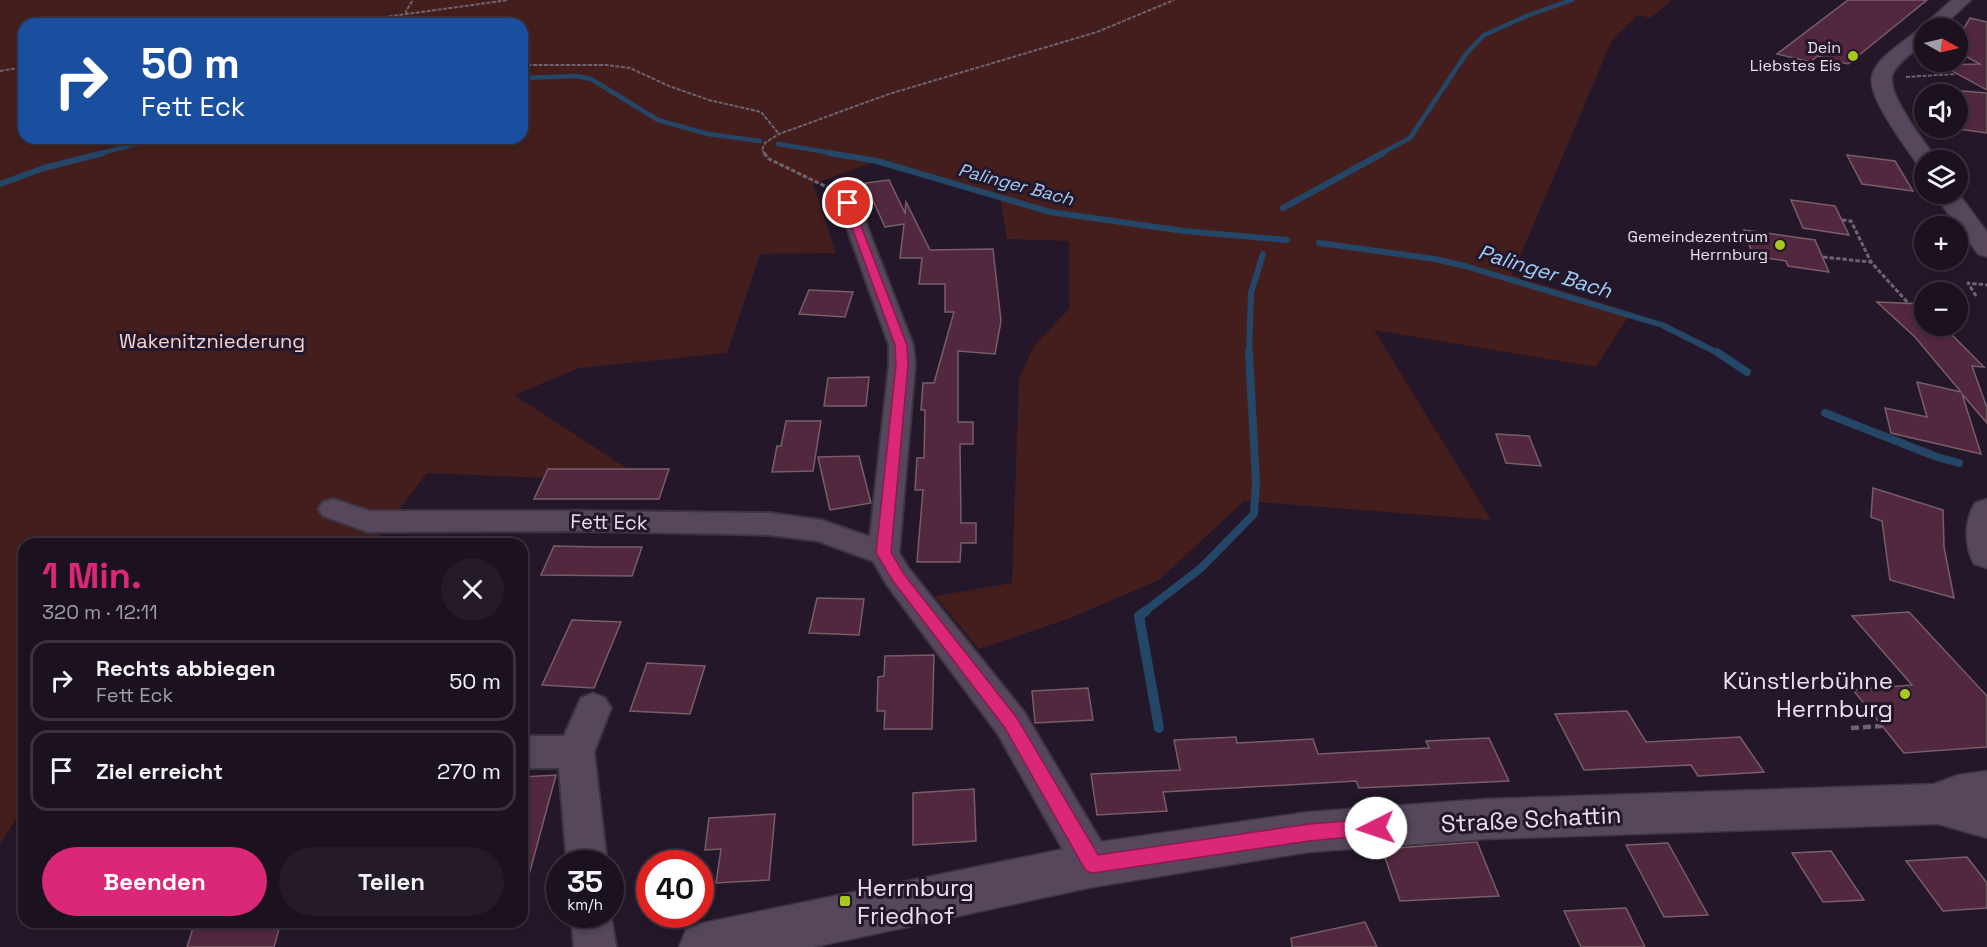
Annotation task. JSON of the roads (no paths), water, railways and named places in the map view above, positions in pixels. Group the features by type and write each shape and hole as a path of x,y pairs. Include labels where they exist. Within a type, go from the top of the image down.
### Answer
{"main road":[{"path":"1942,18 1962,0"},
{"path":"1914,43 1890,64 1882,75 1882,84 1887,100 1920,150"},
{"path":"1953,204 1987,249"},
{"path":"1987,511 1984,537 1987,555"},
{"name":"Straße Schattin","path":"1938,804 1958,794 1987,790"},
{"name":"Straße Schattin","path":"703,947 1093,865 1309,832 1486,819 1938,804 1987,818"}],"street":[{"path":"848,203 901,345 902,365 884,553 898,577 1011,723 1093,865"},
{"name":"Fett Eck","path":"333,509 368,522 588,521 770,524 822,531 884,553"},
{"path":"586,850 576,752 593,708"},
{"path":"528,752 576,752"},
{"path":"593,928 595,947"}],"waterway":[{"path":"1380,154 1410,138 1466,54 1484,35 1529,15 1572,0"},
{"name":"Palinger Bach","path":"528,78 576,76 591,79 658,120 708,134 760,141"},
{"name":"Palinger Bach","path":"97,154 136,144"},
{"name":"Palinger Bach","path":"778,144 838,154"},
{"name":"Palinger Bach","path":"0,184 44,168 103,153"},
{"name":"Palinger Bach","path":"829,153 877,161 1050,212 1184,231 1287,240"},
{"path":"1283,208 1383,153"},
{"name":"Palinger Bach","path":"1319,243 1435,259 1465,266 1662,325 1720,354"},
{"path":"1249,353 1251,293 1263,254"},
{"path":"1144,612 1201,568 1254,514 1256,483 1249,353"},
{"name":"Palinger Bach","path":"1720,354 1747,372"},
{"name":"Palinger Bach","path":"1825,413 1937,457 1959,463"},
{"path":"1146,611 1139,616 1159,728"}],"place":[{"name":"Dein Liebstes Eis","path":"1853,56"},
{"name":"Gemeindezentrum Herrnburg","path":"1780,245"},
{"name":"Künstlerbühne Herrnburg","path":"1905,694"},
{"name":"Herrnburg Friedhof","path":"845,901"}],"park label":[{"name":"Wakenitzniederung","path":"212,341"}]}
